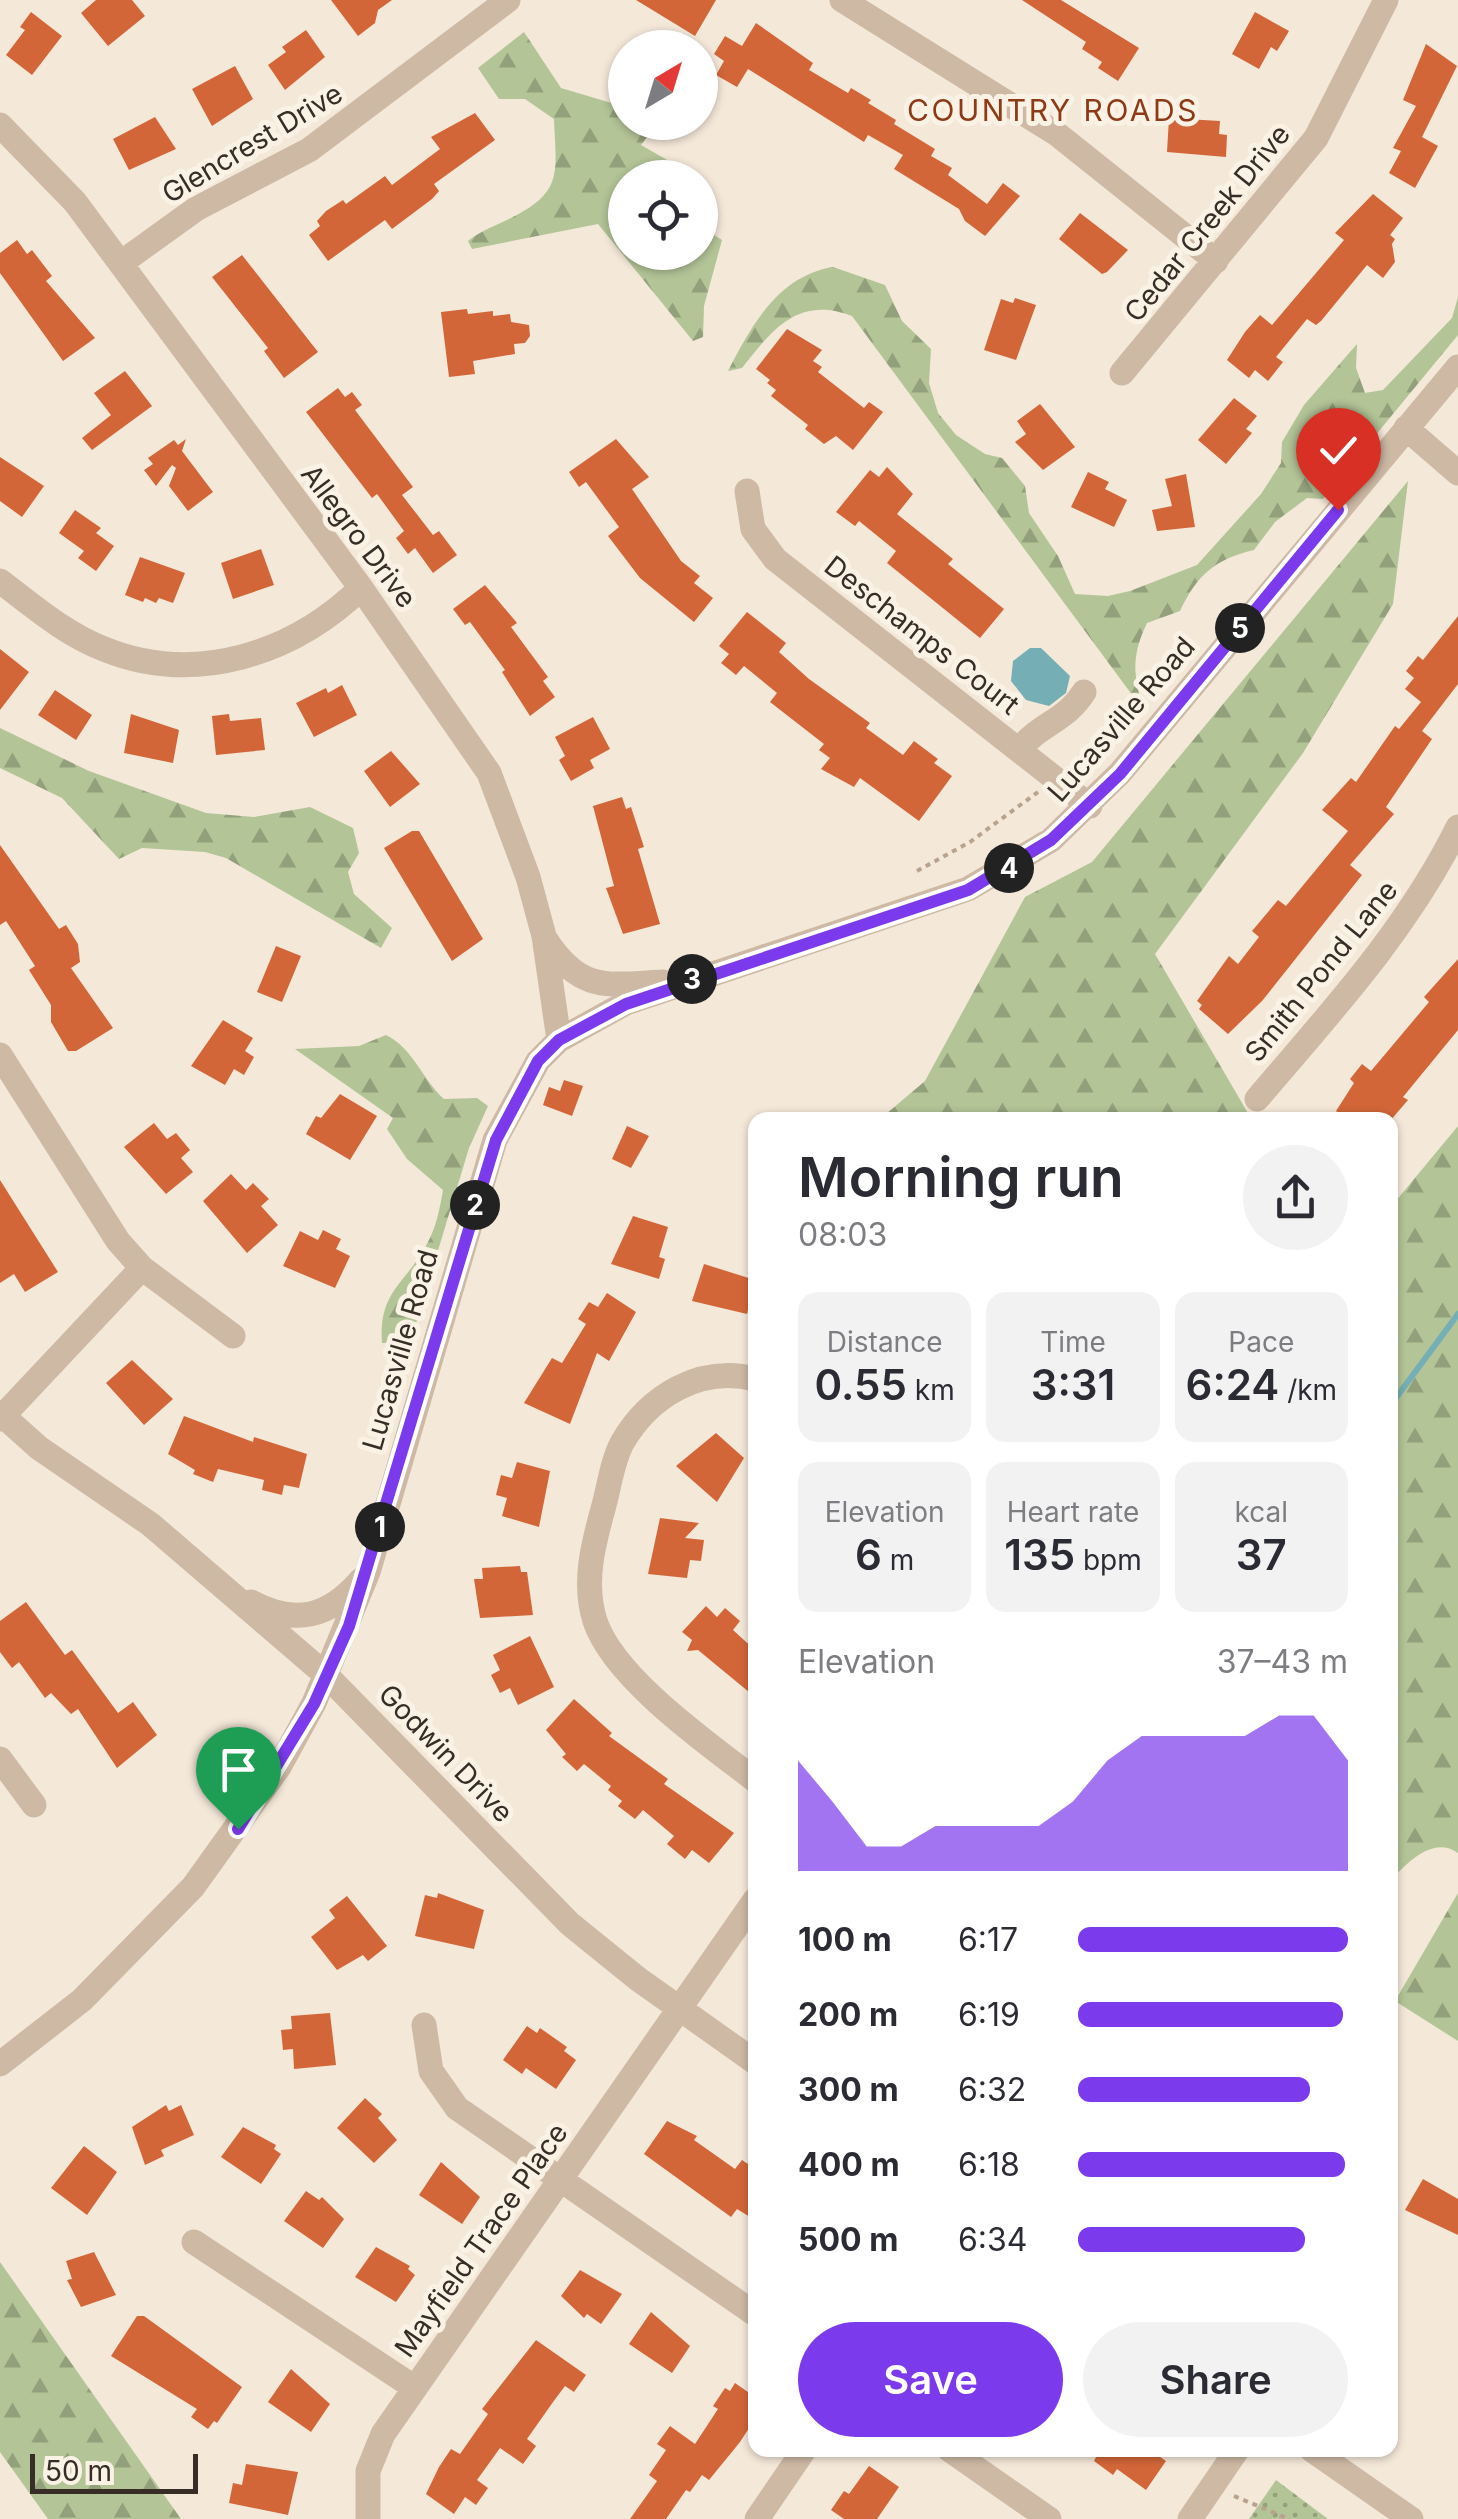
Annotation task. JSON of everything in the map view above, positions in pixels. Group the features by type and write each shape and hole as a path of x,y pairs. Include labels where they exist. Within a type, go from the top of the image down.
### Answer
{"street":[{"name":"Glencrest Drive","path":"121,263 196,209 309,150 508,0"},
{"path":"842,0 1058,134 1216,261"},
{"name":"Cedar Creek Drive","path":"1122,373 1316,138 1386,0"},
{"name":"Allegro Drive","path":"0,124 74,202 121,263 360,588 489,773 509,818 544,936 559,1040"},
{"name":"Lucasville Road","path":"0,2064 82,2000 193,1887 279,1768 328,1676 368,1572 496,1140 529,1073 559,1040 626,1004 688,980 968,890 1051,840 1090,806 1458,367"},
{"path":"1406,428 1458,472"},
{"name":"Deschamps Court","path":"747,492 753,529 775,558 1090,806"},
{"path":"0,581 65,630 104,649 174,666 249,656 285,643 318,624 360,588"},
{"path":"1019,750 1035,729 1070,713 1084,692"},
{"name":"Smith Pond Lane","path":"1257,1099 1392,938 1458,827"},
{"path":"544,936 571,973 585,980 622,984 688,980"},
{"path":"0,1055 96,1209 142,1268 233,1336"},
{"path":"1,1416 142,1268"},
{"path":"748,1378 722,1376 692,1381 667,1392 640,1416 620,1446 592,1550 589,1585 595,1622 633,1678 748,1774"},
{"name":"Godwin Drive","path":"1,1416 40,1448 150,1524 221,1584 328,1676 570,1924 748,2057"},
{"path":"221,1584 269,1610 302,1615 339,1604 368,1572"},
{"path":"0,1759 34,1805"},
{"name":"Mayfield Trace Place","path":"368,2519 365,2488 373,2452 748,1910"},
{"path":"424,2025 432,2071 447,2099 748,2309"},
{"path":"194,2242 415,2388"},
{"path":"757,2519 799,2457"},
{"path":"960,2457 1049,2519"},
{"path":"1190,2519 1232,2457"},
{"path":"1322,2457 1411,2519"}],"path":[{"path":"1068,768 1130,708"},
{"path":"916,871 970,842 1031,798"},
{"path":"1214,2483 1245,2504 1289,2519"}],"green space":[{"path":"524,32 561,88 608,102 608,140 645,140 641,145 667,160 608,160 608,236 598,224 472,249 468,241 540,199 553,179 556,153 554,119 525,99 499,99 478,68"},
{"path":"833,267 885,285 902,321 931,349 929,383 938,413 956,435 985,454 1002,458 1025,486 1029,513 1058,556 1075,594 1108,596 1130,591 1197,565 1261,494 1281,463 1282,442 1304,405 1357,344 1356,368 1365,393 1383,390 1452,318 1458,297 1458,335 1323,499 1307,498 1275,522 1254,550 1228,558 1209,570 1180,611 1147,623 1135,666 1144,711 852,316 816,310 801,313 776,329 742,368 728,371 757,320 782,292 814,272"},
{"path":"635,270 714,270 704,306 703,337 693,341"},
{"path":"1408,481 1393,604 1303,753 1155,954 1247,1112 888,1112 925,1081 1025,897 1092,862"},
{"path":"0,728 89,771 206,813 254,817 310,807 353,828 359,853 348,872 354,894 392,928 381,948 226,858 205,852 142,848 119,859 62,798 0,768"},
{"path":"386,1035 403,1048 444,1099 477,1098 488,1106 469,1148 410,1343 382,1343 384,1311 430,1238 443,1190 407,1159 387,1129 393,1118 295,1049 359,1046"},
{"path":"1458,1126 1458,1853 1449,1848 1430,1849 1398,1873 1398,1198"},
{"path":"1458,1893 1458,2041 1398,2003 1398,1996"},
{"path":"0,2262 181,2519 48,2519 0,2452"},
{"path":"1276,2480 1328,2519 1249,2519"}],"water":[{"path":"1030,648 1041,648 1070,676 1066,693 1049,706 1026,700 1011,681 1013,661"}],"building":[{"path":"96,0 132,0 145,16 108,46 81,13"},
{"path":"331,0 392,0 378,10 375,23 358,36"},
{"path":"636,0 716,0 698,30 685,30"},
{"path":"1022,0 1061,0 1139,48 1118,81 1098,68 1102,62 1082,49 1086,42"},
{"path":"31,12 62,36 32,75 6,55 25,30 20,27"},
{"path":"1255,12 1289,31 1277,51 1271,47 1259,69 1232,54"},
{"path":"756,23 813,63 809,70 848,93 851,88 871,100 868,103 896,120 894,124 935,149 931,156 952,168 948,175 987,204 1003,183 1020,196 985,236 965,221 959,209 894,169 903,155 868,135 864,142 748,69 737,87 718,76 724,61 718,57 718,47 725,36 742,46"},
{"path":"306,30 325,57 285,90 268,65 286,52 282,47"},
{"path":"1426,44 1457,66 1422,137 1438,146 1415,188 1389,173 1401,151 1393,148 1416,106 1403,100"},
{"path":"235,66 253,99 212,126 192,89"},
{"path":"475,113 495,140 434,184 439,191 432,199 392,229 385,220 328,261 309,235 320,226 317,221 326,211 343,200 346,204 385,176 392,185 440,149 431,137"},
{"path":"155,117 176,149 129,170 113,139"},
{"path":"1169,118 1220,121 1219,134 1227,135 1226,157 1167,152"},
{"path":"1373,194 1403,218 1390,235 1395,239 1395,262 1383,278 1367,265 1321,321 1316,325 1307,319 1276,357 1283,362 1268,381 1255,370 1249,378 1227,360 1245,332 1260,315 1272,325 1344,240 1335,233"},
{"path":"1080,213 1128,250 1107,272 1102,274 1059,239"},
{"path":"17,240 27,254 32,250 52,276 46,281 95,338 63,361 0,273 0,253"},
{"path":"242,255 318,352 284,378 264,351 268,348 212,277"},
{"path":"1015,298 1036,305 1016,360 984,350 1001,299 1013,303"},
{"path":"467,309 468,314 510,314 511,322 529,325 530,336 525,343 514,344 515,354 473,361 475,374 449,377 441,312"},
{"path":"787,329 822,350 813,361 822,367 818,372 864,408 869,402 883,412 853,450 836,436 824,444 805,429 808,425 771,396 776,390 756,369"},
{"path":"125,371 152,406 92,450 82,438 111,415 94,393"},
{"path":"338,388 345,397 352,392 362,405 355,410 413,487 402,495 433,535 439,531 457,555 433,573 415,548 408,554 396,538 404,531 377,494 372,498 306,412"},
{"path":"1234,398 1257,416 1246,429 1252,433 1226,464 1198,440"},
{"path":"1040,404 1075,447 1043,470 1015,442 1026,434 1017,421"},
{"path":"186,439 182,451 213,492 188,511 169,486 176,468 172,465 156,486 144,470 153,464 148,458 174,440 178,445"},
{"path":"616,439 649,477 632,489 681,561 700,576 694,583 713,598 694,622 640,578 608,536 619,527 586,482 579,487 569,472"},
{"path":"0,457 44,486 22,517 0,501"},
{"path":"887,467 913,494 897,514 953,559 948,564 1004,609 980,638 887,563 896,551 859,521 855,526 836,512 870,470 879,477"},
{"path":"1088,472 1109,482 1105,489 1127,500 1114,527 1071,507"},
{"path":"1186,474 1195,527 1157,531 1152,510 1172,506 1165,479"},
{"path":"75,510 101,528 96,533 114,546 96,571 78,558 84,551 59,533"},
{"path":"261,549 274,585 233,599 221,563"},
{"path":"140,557 185,573 173,603 159,598 156,603 145,598 143,602 125,595"},
{"path":"485,585 517,623 511,627 548,677 543,681 555,697 530,716 502,672 505,670 470,622 465,625 453,609"},
{"path":"747,612 786,643 779,652 870,723 866,728 903,755 914,741 938,759 934,763 952,776 919,821 860,778 854,787 821,769 830,758 819,750 824,744 770,702 777,693 744,666 736,675 721,663 729,654 719,646"},
{"path":"1458,616 1458,684 1422,731 1432,739 1386,807 1394,814 1350,865 1362,875 1262,1001 1228,1034 1199,1009 1202,1005 1197,1001 1229,956 1238,964 1259,937 1252,931 1278,900 1286,906 1348,831 1322,810 1351,778 1356,782 1395,726 1399,729 1421,702 1405,689 1414,678 1406,671 1418,656 1423,660"},
{"path":"0,649 29,672 0,710"},
{"path":"342,685 357,715 314,737 296,703 326,688 328,693"},
{"path":"55,690 92,715 76,740 38,715"},
{"path":"131,714 179,730 173,763 124,753"},
{"path":"229,714 230,721 261,718 265,750 216,755 212,716"},
{"path":"593,717 610,749 590,760 594,768 571,781 559,760 565,756 555,737"},
{"path":"391,751 420,784 390,807 364,771"},
{"path":"622,797 626,809 631,807 644,847 638,849 660,924 623,934 606,888 614,886 593,806"},
{"path":"412,831 419,831 483,939 452,961 384,848"},
{"path":"0,845 59,929 66,925 78,944 80,962 71,968 113,1028 76,1051 68,1051 51,1022 51,1005 29,970 35,966 6,921 0,925"},
{"path":"276,946 301,956 282,1002 257,992"},
{"path":"1458,959 1458,1030 1403,1097 1408,1100 1398,1112 1337,1112 1354,1083 1350,1079 1362,1064 1371,1071 1429,1002 1424,997"},
{"path":"223,1020 253,1038 245,1051 254,1057 244,1075 234,1069 225,1085 191,1066"},
{"path":"564,1080 583,1086 572,1116 543,1105 549,1087 560,1091"},
{"path":"340,1094 377,1116 350,1160 306,1134 316,1116 321,1118"},
{"path":"154,1123 167,1139 176,1133 190,1150 181,1158 193,1172 166,1194 124,1147"},
{"path":"627,1126 649,1136 631,1168 612,1159"},
{"path":"231,1174 246,1190 253,1183 269,1199 261,1206 278,1225 247,1253 203,1201"},
{"path":"0,1180 58,1272 25,1292 14,1274 0,1283"},
{"path":"633,1216 668,1227 659,1257 665,1259 659,1279 611,1264"},
{"path":"323,1230 341,1239 336,1249 350,1256 335,1288 283,1266 300,1231 318,1240"},
{"path":"704,1264 748,1278 747,1314 692,1301"},
{"path":"607,1293 636,1312 609,1361 597,1353 570,1424 524,1403 552,1358 562,1363 586,1324 578,1319 589,1302 598,1307"},
{"path":"132,1360 173,1399 144,1425 106,1383"},
{"path":"184,1416 253,1442 254,1437 307,1454 299,1488 284,1485 282,1495 262,1490 264,1480 218,1469 213,1482 193,1474 195,1470 168,1454"},
{"path":"716,1433 744,1458 717,1502 676,1466"},
{"path":"517,1462 550,1471 539,1527 502,1516 507,1498 496,1495 501,1475 512,1478"},
{"path":"660,1518 699,1523 685,1538 704,1540 701,1561 690,1560 687,1578 648,1574"},
{"path":"520,1566 521,1572 527,1572 533,1615 480,1618 474,1579 483,1579 482,1568"},
{"path":"26,1602 65,1655 72,1650 118,1713 133,1702 157,1735 117,1768 78,1709 71,1714 51,1693 45,1698 19,1662 12,1668 0,1652 0,1621"},
{"path":"706,1606 717,1617 725,1608 740,1621 733,1630 748,1644 748,1691 698,1650 687,1651 692,1640 682,1632"},
{"path":"530,1636 554,1687 518,1705 510,1688 500,1693 491,1675 500,1670 493,1655"},
{"path":"574,1699 612,1733 609,1736 668,1779 664,1784 734,1833 709,1863 692,1850 685,1859 667,1844 674,1836 643,1810 635,1819 618,1806 622,1801 608,1790 611,1786 584,1764 577,1771 562,1757 566,1754 546,1730"},
{"path":"438,1893 484,1910 474,1949 415,1936 425,1895 437,1898"},
{"path":"347,1896 387,1946 368,1961 363,1955 337,1970 311,1937 335,1918 329,1910"},
{"path":"330,2013 336,2065 294,2069 293,2049 283,2050 281,2030 292,2029 291,2016"},
{"path":"527,2026 537,2033 540,2028 567,2047 564,2051 576,2060 556,2089 526,2068 522,2074 503,2060"},
{"path":"365,2098 382,2114 378,2118 397,2140 374,2163 337,2128"},
{"path":"166,2105 169,2111 181,2105 194,2135 161,2150 164,2156 145,2165 132,2127"},
{"path":"667,2121 697,2136 694,2140 735,2169 742,2160 748,2164 748,2216 737,2209 731,2217 644,2154"},
{"path":"243,2127 276,2145 274,2149 281,2154 261,2184 221,2157"},
{"path":"84,2146 117,2172 87,2215 51,2188"},
{"path":"441,2162 480,2197 462,2224 419,2195"},
{"path":"1423,2179 1458,2199 1458,2235 1405,2210"},
{"path":"306,2191 319,2200 322,2197 344,2219 323,2248 284,2221"},
{"path":"376,2247 410,2266 408,2269 415,2275 396,2302 355,2277"},
{"path":"94,2252 116,2295 81,2307 67,2280 72,2279 66,2261"},
{"path":"580,2270 622,2294 601,2324 587,2314 584,2318 561,2296"},
{"path":"651,2312 690,2346 672,2373 629,2344"},
{"path":"137,2316 144,2316 242,2387 217,2423 214,2421 208,2429 191,2417 197,2409 111,2356"},
{"path":"536,2340 586,2375 574,2392 565,2386 553,2402 527,2439 536,2446 523,2464 500,2448 477,2480 488,2488 476,2505 465,2497 454,2514 426,2494 451,2449 460,2454 488,2414 482,2409"},
{"path":"291,2369 330,2404 311,2432 268,2402"},
{"path":"735,2383 748,2392 748,2430 740,2442 709,2480 702,2475 690,2492 686,2490 666,2519 630,2519 657,2481 649,2475 666,2450 657,2444 670,2426 695,2444 718,2409 713,2406 725,2388 730,2391"},
{"path":"1096,2457 1160,2457 1166,2461 1146,2490 1117,2469 1113,2475 1094,2461"},
{"path":"246,2464 298,2472 288,2515 229,2503 233,2483 242,2485"},
{"path":"869,2466 899,2487 877,2519 844,2519 831,2510 844,2491 849,2494"}],"waterway":[{"path":"1398,1395 1458,1314"}],"district":[{"name":"COUNTRY ROADS","path":"1053,110"}],"route":[{"path":"238,1829 279,1768 314,1704 349,1626 496,1140 513,1100 538,1061 559,1040 626,1004 688,980 968,890 1004,872 1051,840 1120,774 1338,510"}]}
